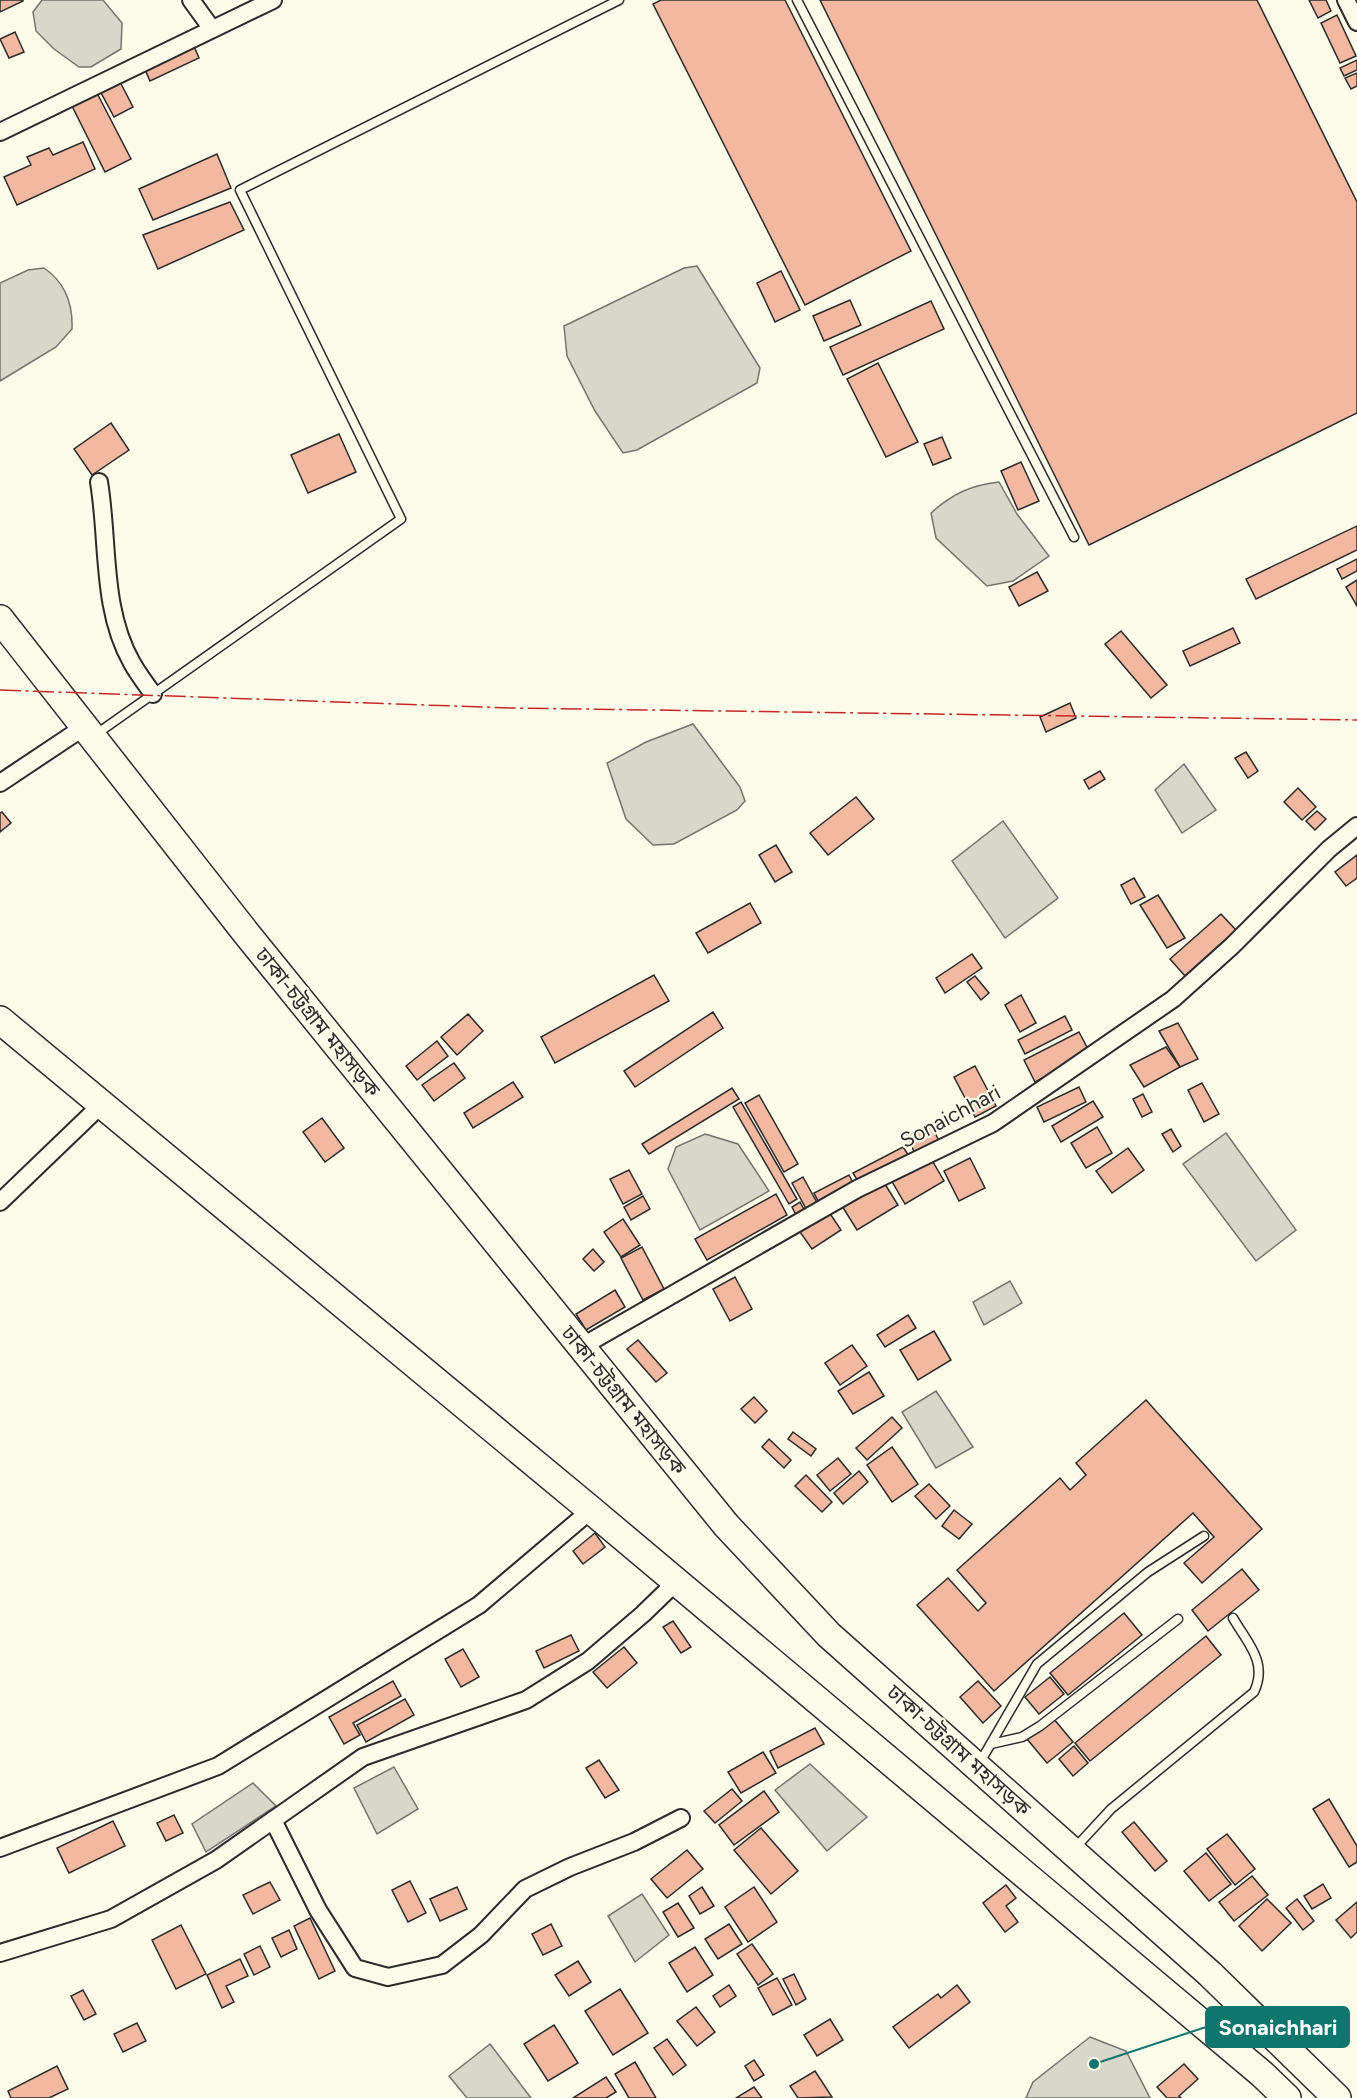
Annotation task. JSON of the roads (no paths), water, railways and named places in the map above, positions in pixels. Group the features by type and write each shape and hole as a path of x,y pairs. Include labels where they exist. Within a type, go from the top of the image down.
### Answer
{"highway":[{"name":"ঢাকা-চট্টগ্রাম মহাসড়ক","path":"0,619 267,959 726,1525 813,1618 1180,1948 1337,2098"},
{"path":"0,1020 591,1510 1262,2074 1287,2098"},
{"path":"1153,1982 1180,1948"}],"street":[{"path":"191,0 212,29"},
{"path":"0,132 273,0"},
{"path":"1346,0 1357,21"},
{"path":"99,482 106,521 106,559 112,607 122,641 132,663 153,694"},
{"path":"0,783 88,732"},
{"name":"Sonaichhari","path":"580,1347 857,1189 993,1123 1173,999 1232,945 1329,849 1357,826"},
{"path":"0,1202 102,1104"},
{"path":"0,1848 218,1767 479,1605 591,1510"},
{"path":"0,1953 111,1919 216,1860 363,1757 526,1700 588,1661 644,1614 676,1582"},
{"path":"273,1820 318,1910 355,1968 388,1977 442,1965 481,1935 525,1889 570,1867 634,1842 681,1818"}],"lane":[{"path":"88,732 153,694 401,519 240,190 619,0"},
{"path":"797,0 1074,537"},
{"path":"978,1767 1037,1664 1148,1572 1204,1536"},
{"path":"991,1744 1022,1737 1040,1726 1178,1618"},
{"path":"1073,1851 1111,1809 1254,1692 1261,1678 1260,1664 1233,1618"}],"place":[{"name":"Sonaichhari","path":"1094,2064"}]}
